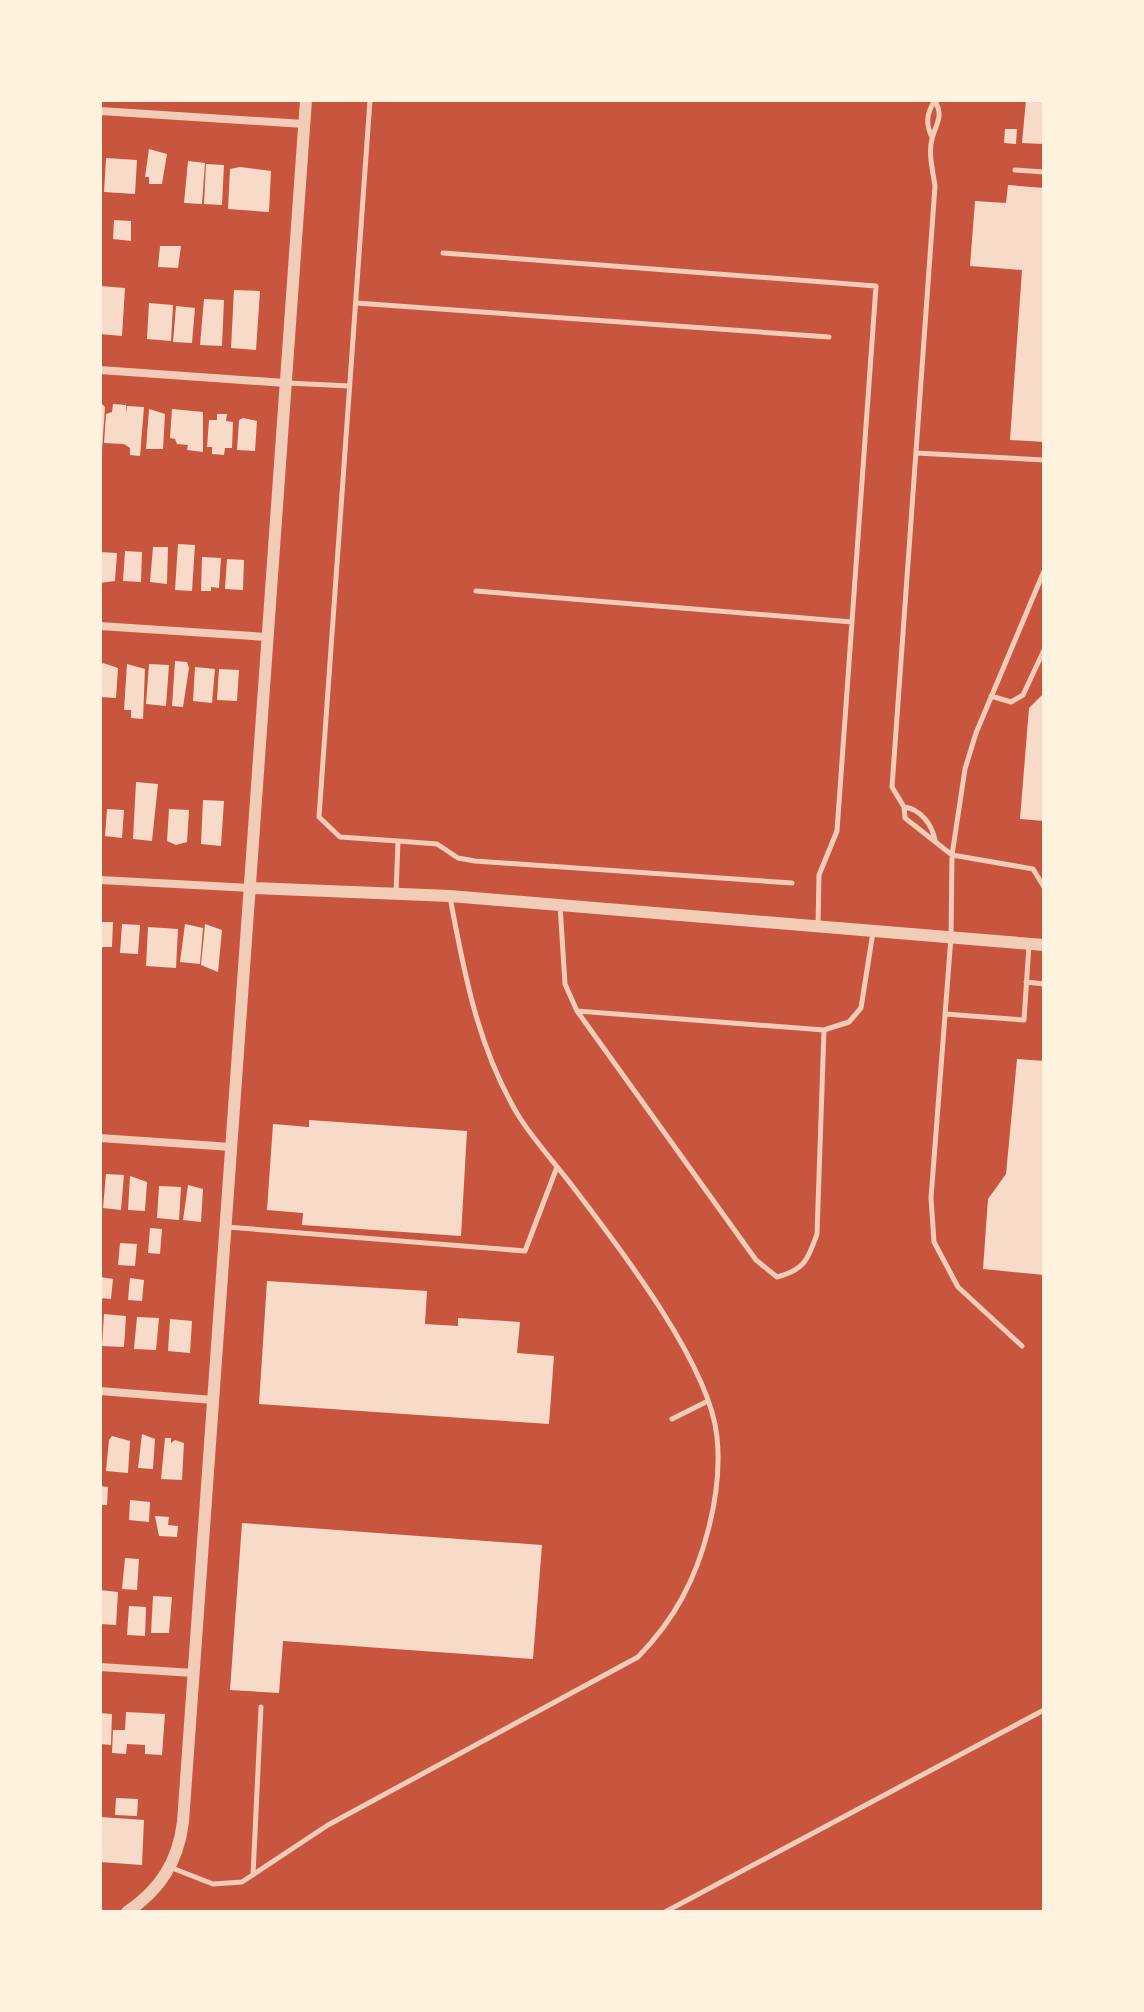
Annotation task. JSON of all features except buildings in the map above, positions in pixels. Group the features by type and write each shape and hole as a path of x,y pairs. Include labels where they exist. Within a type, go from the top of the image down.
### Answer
{"street":[{"path":"127,1912 150,1895 168,1872 181,1838 252,888 306,100"},
{"path":"100,111 304,124"},
{"path":"100,370 285,383"},
{"path":"100,626 267,637"},
{"path":"100,880 450,896 1044,945"},
{"path":"100,1138 231,1147"},
{"path":"100,1391 213,1400"},
{"path":"100,1667 193,1673"}],"lane":[{"path":"370,100 319,817 340,837 437,844 458,858 475,861 792,883"},
{"path":"935,100 928,109 927,126 932,138 935,186 892,787 904,807 905,818 925,837 952,855 1033,869 1044,887"},
{"path":"932,138 940,119 935,100"},
{"path":"1015,170 1044,172"},
{"path":"443,253 876,286 837,831 819,875 818,927"},
{"path":"356,303 829,337"},
{"path":"285,383 350,386"},
{"path":"916,453 1044,460"},
{"path":"1022,1346 958,1287 934,1242 931,1198 951,937 952,855 965,769 991,696 1044,571"},
{"path":"476,591 852,622"},
{"path":"991,696 1011,702 1023,695 1044,650"},
{"path":"904,807 913,808 933,828 935,841"},
{"path":"396,895 398,841"},
{"path":"168,1872 223,1885 253,1876 328,1825 638,1657 662,1632 690,1589 714,1508 717,1435 706,1402 668,1320 519,1117 493,1066 467,991 450,896"},
{"path":"560,905 565,984 577,1011 756,1260 777,1277 796,1272 810,1255 817,1234 824,1030"},
{"path":"577,1011 824,1030 849,1022 861,1008 873,931"},
{"path":"945,1014 1024,1020 1029,943"},
{"path":"1026,982 1044,984"},
{"path":"226,1227 525,1251 557,1167"},
{"path":"672,1419 706,1402"},
{"path":"253,1876 261,1707"},
{"path":"665,1912 1044,1710"}]}
